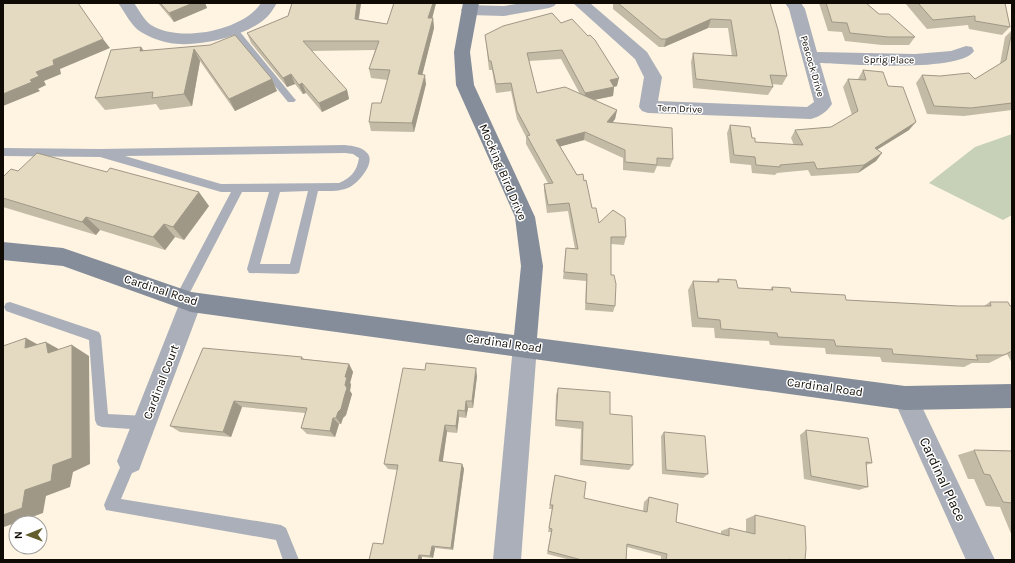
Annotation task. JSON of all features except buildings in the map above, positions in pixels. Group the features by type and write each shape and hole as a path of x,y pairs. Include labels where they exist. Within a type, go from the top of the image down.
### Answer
{"street":[{"path":"126,3 146,28 170,38 206,36 245,25 258,18 269,3"},
{"path":"470,6 504,11 549,3"},
{"name":"Tern Drive","path":"581,3 641,56 653,77 648,107 798,113"},
{"name":"Peacock Drive","path":"793,3 797,9 823,104 811,113 798,113"},
{"name":"Mocking Bird Drive","path":"470,6 462,52 465,85 525,217 532,266 507,560"},
{"name":"Sprig Place","path":"810,57 932,59 959,56 966,51"},
{"name":"Cardinal Road","path":"3,250 63,257 186,300 905,398 1012,396"},
{"name":"Cardinal Court","path":"130,462 145,423 186,300"},
{"name":"Cardinal Place","path":"905,398 981,560"}],"lane":[{"path":"233,28 291,100"},
{"path":"3,152 100,153 345,149 355,150 364,156 362,171 352,181 339,187 221,188 100,153"},
{"path":"276,188 253,269 295,269 314,187"},
{"path":"186,300 239,188"},
{"path":"10,307 94,336 102,420 145,423"},
{"path":"130,462 111,505 281,533 292,560"}],"green space":[{"path":"1012,134 1012,215 1003,220 929,183 975,147"}]}
